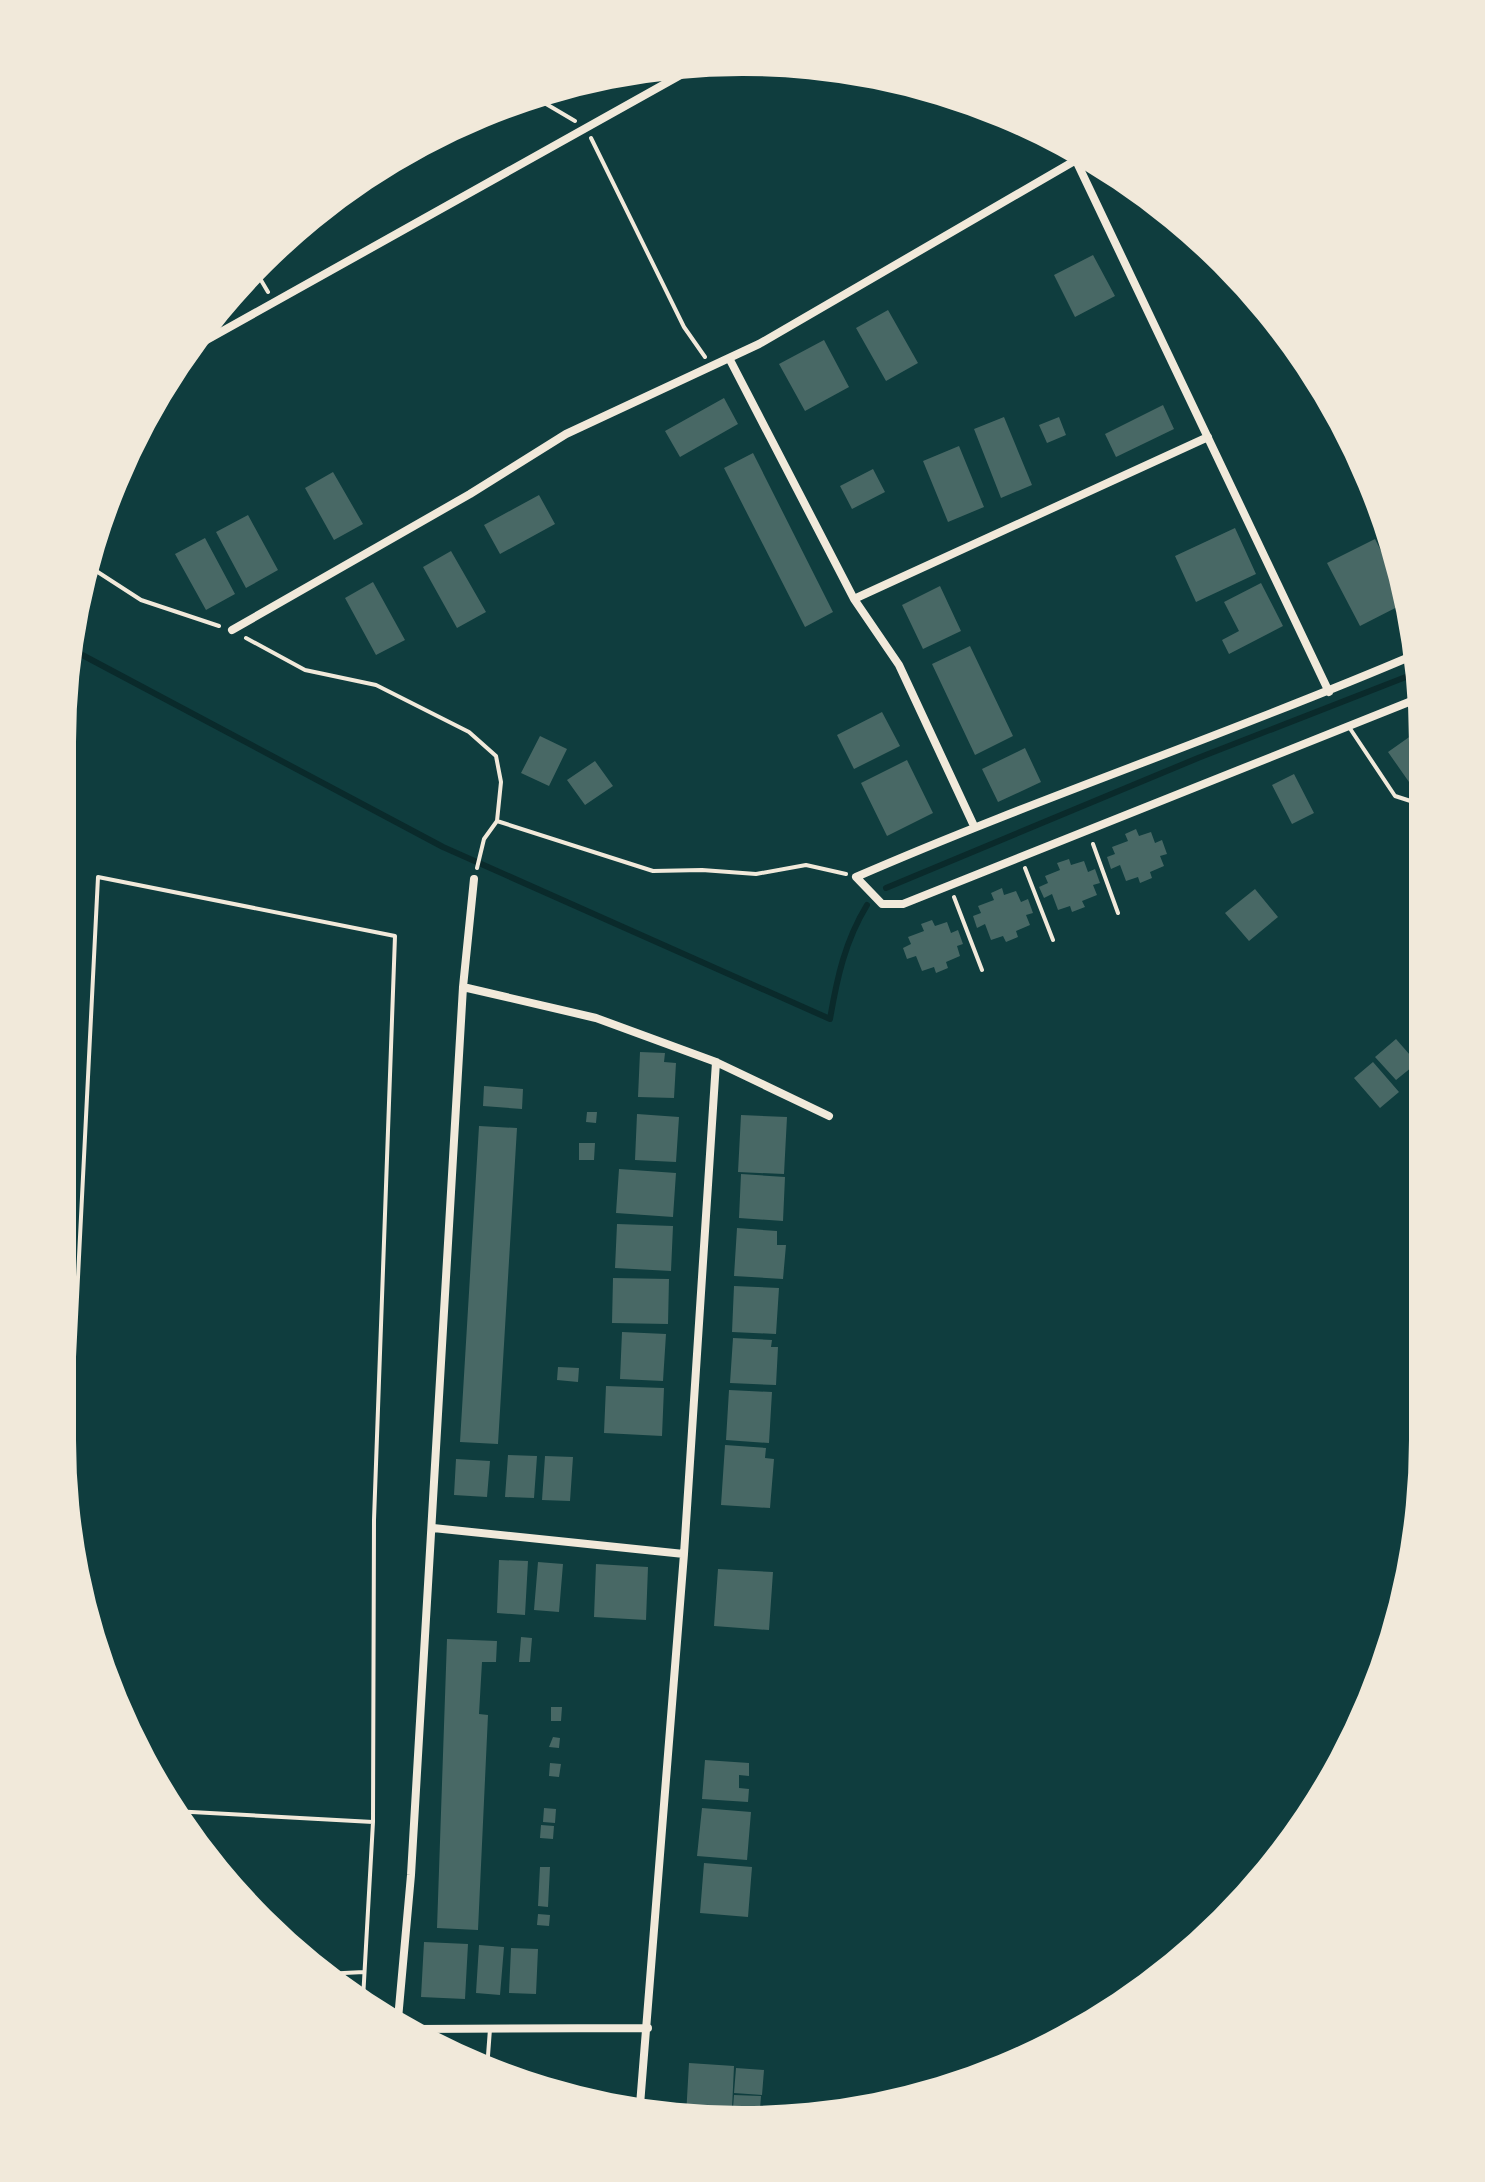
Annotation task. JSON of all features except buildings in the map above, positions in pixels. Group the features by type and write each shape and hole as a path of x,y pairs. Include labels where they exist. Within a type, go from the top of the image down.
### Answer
{"street":[{"path":"215,335 671,80"},
{"path":"232,630 470,494 566,434 729,358 888,272 1071,163"},
{"path":"1085,170 1329,692"},
{"path":"729,358 854,599 899,665 974,826"},
{"path":"854,599 1208,437"},
{"path":"1403,660 1329,692 974,826 856,877 882,904 894,906 1408,703"},
{"path":"399,2011 433,1528 463,987 474,879"},
{"path":"463,987 596,1018 716,1062 829,1116"},
{"path":"641,2098 684,1554 716,1062"},
{"path":"433,1528 684,1554"},
{"path":"432,2029 648,2028"}],"lane":[{"path":"1349,727 1395,796 1409,800"},
{"path":"488,2055 490,2029"}],"path":[{"path":"548,105 586,128 684,327 712,367"},
{"path":"262,281 275,303"},
{"path":"98,572 141,600 232,630 305,670 376,685 469,732 496,756 501,782 497,821 484,839 474,879"},
{"path":"497,821 653,871 702,870 756,874 806,865 856,877"},
{"path":"1088,831 1118,913"},
{"path":"1021,857 1053,940"},
{"path":"76,1317 98,877 395,936 374,1520 373,1822 363,1988"},
{"path":"949,886 982,970"},
{"path":"189,1812 373,1822"},
{"path":"344,1973 364,1972"}],"waterway":[{"path":"82,655 443,847 830,1019 843,960 867,905"},
{"path":"886,888 1198,758 1405,677"}]}
